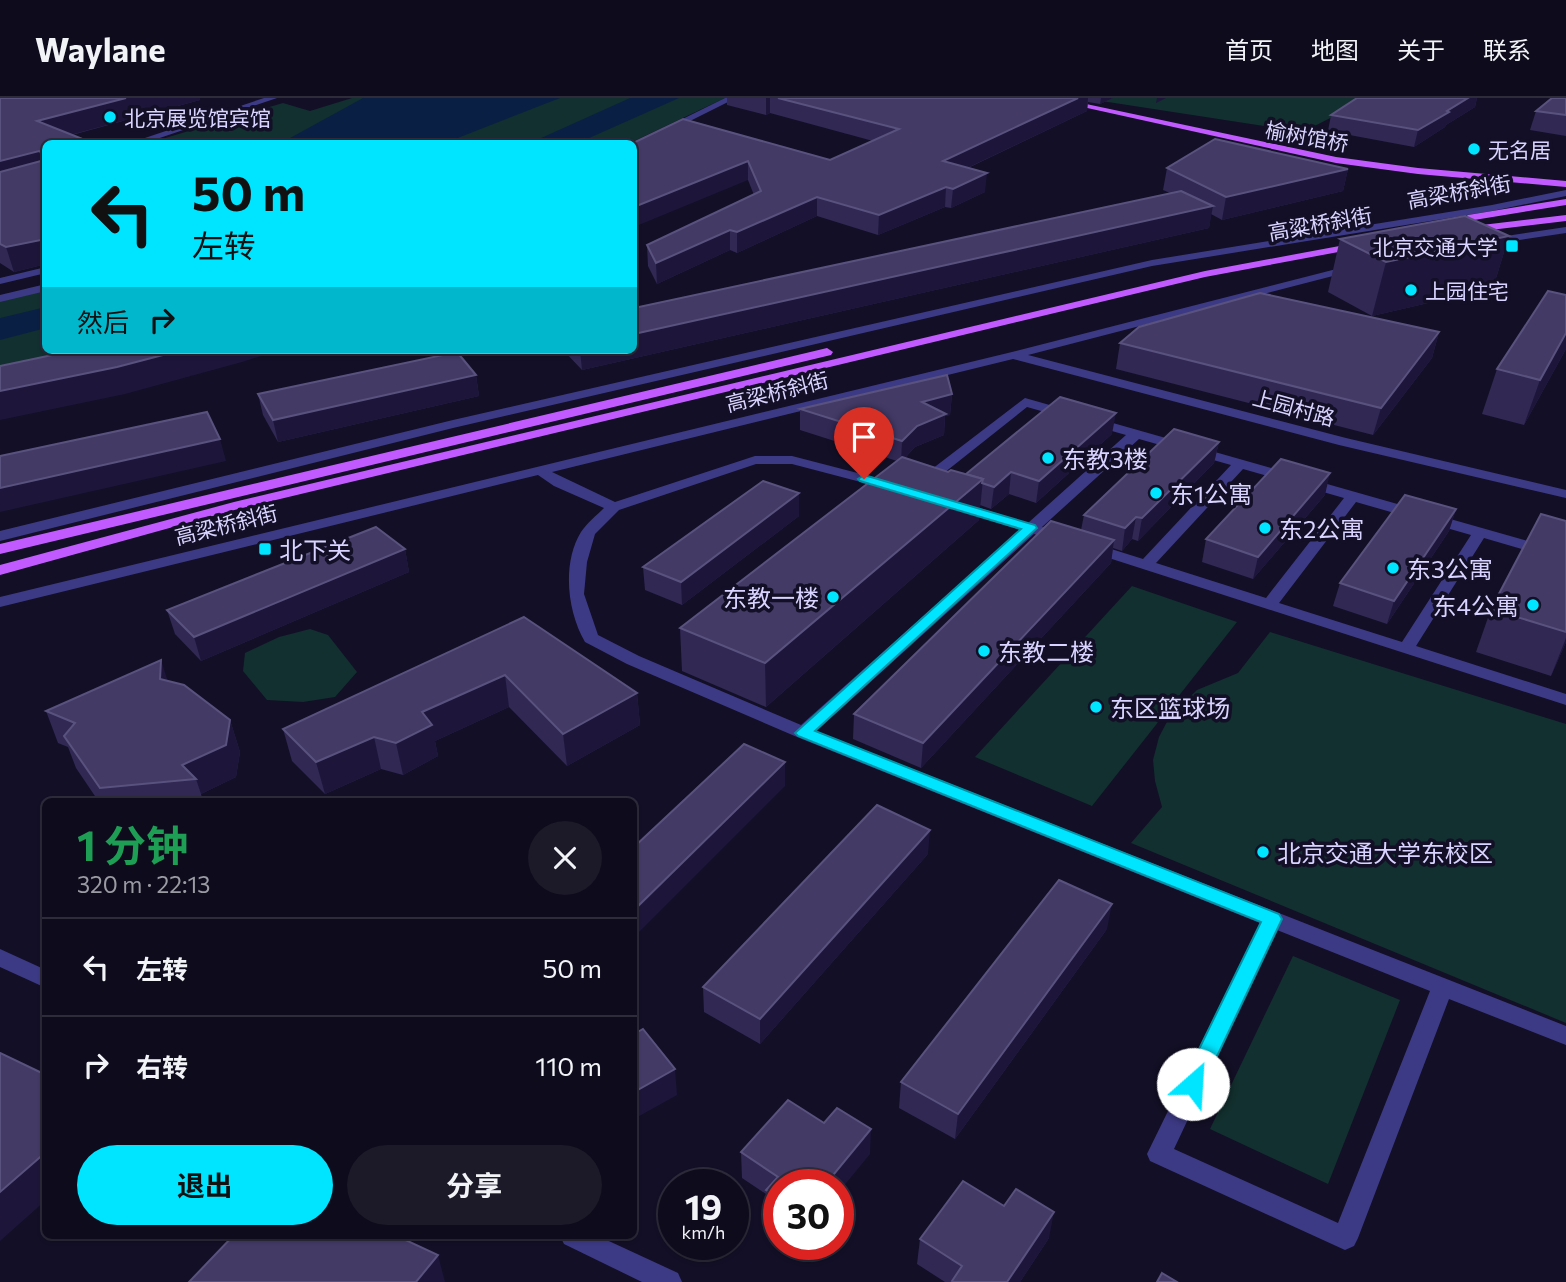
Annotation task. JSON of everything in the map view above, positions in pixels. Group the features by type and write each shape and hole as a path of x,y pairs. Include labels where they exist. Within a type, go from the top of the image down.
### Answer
{"main road":[{"name":"榆树馆桥","path":"1046,98 1336,159 1418,171 1566,182"},
{"name":"榆树馆桥","path":"1082,98 1343,153 1566,182"},
{"name":"高粱桥斜街","path":"1205,264 1566,202"},
{"path":"1452,232 1566,218"},
{"name":"高梁桥斜街","path":"0,570 234,506 1191,277 1377,243"},
{"name":"高梁桥斜街","path":"0,549 448,440 1205,264"}],"street":[{"path":"143,140 274,98"},
{"path":"637,145 732,98"},
{"name":"高梁桥斜街","path":"0,536 453,424 1152,262 1466,212 1566,193"},
{"path":"1477,244 1566,230"},
{"name":"高梁桥斜街","path":"1152,262 1205,264"},
{"name":"高梁桥斜街","path":"0,601 1014,355 1376,263"},
{"path":"0,281 42,271"},
{"path":"0,299 42,288"},
{"name":"上园村路","path":"1014,355 1344,442 1566,494"},
{"path":"925,495 1025,402 1566,557"},
{"path":"803,733 1136,434"},
{"path":"1566,699 925,495 792,460 755,460 614,506 589,533 579,562 576,594 591,638 633,660 803,733 1566,1036"},
{"path":"1146,565 1240,464"},
{"path":"539,470 559,483 614,506"},
{"path":"1269,605 1353,496"},
{"path":"1406,649 1480,533"},
{"path":"1272,919 1159,1154 1345,1238 1443,987"},
{"path":"0,957 42,978"},
{"path":"579,1239 669,1282"}],"green space":[{"path":"352,98 725,98 636,140 158,140 283,103 310,111"},
{"path":"1082,98 1369,98 1303,132"},
{"path":"42,287 42,354 119,354 0,381 0,300"},
{"name":"东区篮球场","path":"1132,586 1237,622 1092,806 975,757"},
{"path":"310,629 328,635 357,672 335,697 303,702 267,700 243,671 245,653 279,637"},
{"path":"1270,632 1566,724 1566,1023 1131,843 1162,807 1153,760 1159,737 1170,716 1197,690 1238,673"},
{"path":"1293,956 1400,1000 1328,1184 1210,1129"}],"water":[{"path":"363,98 560,98 453,140 286,140"},
{"path":"630,98 679,98 585,140 537,140"}],"building":[{"path":"0,98 126,98 37,121 85,140 42,140 42,153 39,151 0,161"},
{"path":"778,98 1078,98 943,161 987,173 953,189 946,187 879,215 817,197 737,232 730,230 656,263 647,245 761,191 748,161 637,206 637,141 683,119 830,160 899,129"},
{"path":"1357,98 1468,98 1418,130 1331,115"},
{"path":"1552,98 1566,98 1566,115 1536,111"},
{"path":"1215,139 1348,169 1226,197 1167,168"},
{"path":"42,153 42,240 6,247 0,244 0,172 41,161"},
{"path":"1181,191 1213,206 637,333 637,307"},
{"path":"1465,216 1509,236 1386,262 1340,239"},
{"path":"1548,291 1566,295 1566,333 1540,380 1497,369"},
{"path":"1260,293 1439,332 1381,408 1120,343 1139,327"},
{"path":"57,354 167,354 0,391 0,366"},
{"path":"448,354 459,354 476,375 273,420 258,394"},
{"path":"947,375 952,394 922,402 946,414 917,426 902,441 800,409"},
{"path":"1060,397 1116,413 1039,481 1011,472 994,487 982,483 983,479 966,474"},
{"path":"207,412 220,439 0,488 0,456"},
{"path":"1174,429 1219,442 1142,518 1136,517 1125,528 1084,515"},
{"path":"902,457 948,472 951,470 983,479 765,663 680,628"},
{"name":"东2公寓","path":"1281,459 1330,473 1258,557 1206,539"},
{"path":"763,481 799,493 681,582 643,567"},
{"name":"东3公寓","path":"1405,495 1456,509 1394,601 1340,583"},
{"path":"1541,514 1566,521 1566,632 1491,609"},
{"name":"东教二楼","path":"1051,521 1114,540 923,743 854,714"},
{"path":"376,527 405,549 194,637 167,610"},
{"path":"524,617 637,693 563,734 505,675 422,712 432,725 396,743 374,737 316,762 283,729"},
{"path":"161,660 160,679 184,685 230,720 226,745 182,765 196,779 100,788 64,736 75,723 46,711"},
{"path":"744,744 785,762 637,907 637,844"},
{"path":"877,805 930,830 760,1019 703,987"},
{"path":"1059,880 1112,904 958,1114 901,1082"},
{"path":"643,1029 675,1069 637,1090 637,1032"},
{"path":"0,1053 42,1073 42,1155 0,1192"},
{"path":"788,1100 824,1123 837,1108 871,1129 838,1169 766,1169 741,1152"},
{"path":"963,1181 1004,1206 1016,1189 1054,1212 1007,1282 954,1282 952,1281 962,1266 920,1239"},
{"path":"230,1239 403,1239 438,1255 416,1282 189,1282"},
{"path":"1162,1273 1177,1282 1157,1282"}],"waterway":[{"path":"0,329 42,318"}],"place":[{"name":"北京展览馆宾馆","path":"110,117"},
{"name":"无名居","path":"1474,149"},
{"name":"北京交通大学","path":"1512,246"},
{"name":"上园住宅","path":"1411,290"},
{"name":"东教3楼","path":"1048,458"},
{"name":"东1公寓","path":"1156,493"},
{"name":"东2公寓","path":"1265,528"},
{"name":"北下关","path":"265,549"},
{"name":"东3公寓","path":"1393,568"},
{"name":"东教一楼","path":"833,597"},
{"name":"东4公寓","path":"1533,605"},
{"name":"东教二楼","path":"984,651"},
{"name":"东区篮球场","path":"1096,707"},
{"name":"北京交通大学东校区","path":"1263,852"}],"route":[{"path":"864,479 1030,528 803,733 1272,919 1193,1084"}]}
